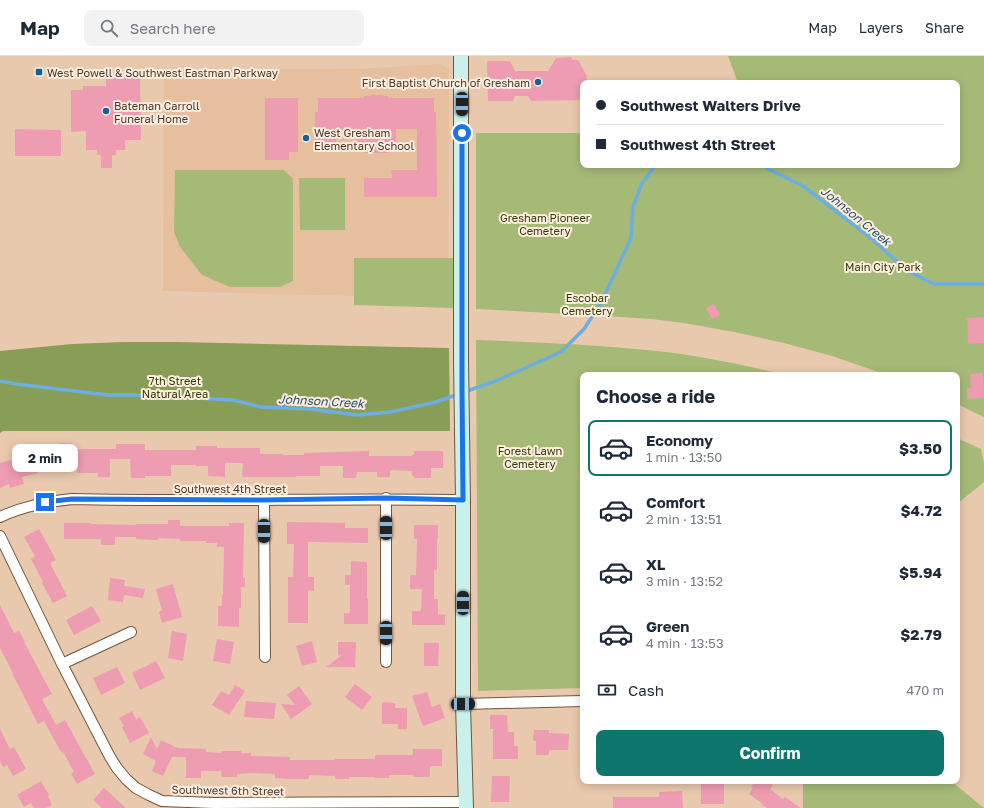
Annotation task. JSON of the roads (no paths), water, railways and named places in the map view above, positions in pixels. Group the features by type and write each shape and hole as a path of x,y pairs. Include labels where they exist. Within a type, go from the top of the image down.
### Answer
{"street":[{"path":"462,56 463,704 466,805"},
{"path":"386,498 386,662"},
{"name":"Southwest 4th Street","path":"0,517 32,505 72,499 264,500 386,498 463,500"},
{"path":"264,500 265,657"},
{"name":"Southwest 6th Street","path":"0,536 62,664 110,757 126,779 136,788 162,800 214,805 466,805"},
{"path":"62,664 131,632"},
{"path":"463,704 580,701"}],"waterway":[{"name":"Johnson Creek","path":"464,392 498,380 561,352 584,329 601,303 631,238 633,207 642,183 654,168"},
{"name":"Johnson Creek","path":"766,168 803,186 871,238 906,270 934,284 984,284"},
{"name":"Johnson Creek","path":"0,381 108,395 233,400 261,407 309,409 357,415 390,412 436,402 459,394"}],"place":[{"name":"West Powell & Southwest Eastman Parkway","path":"39,72"},
{"name":"First Baptist Church of Gresham","path":"538,82"},
{"name":"Bateman Carroll Funeral Home","path":"106,111"},
{"name":"West Gresham Elementary School","path":"306,138"}],"park label":[{"name":"Gresham Pioneer Cemetery","path":"545,223"},
{"name":"Main City Park","path":"883,266"},
{"name":"Escobar Cemetery","path":"587,303"},
{"name":"7th Street Natural Area","path":"175,386"},
{"name":"Forest Lawn Cemetery","path":"530,456"}]}
